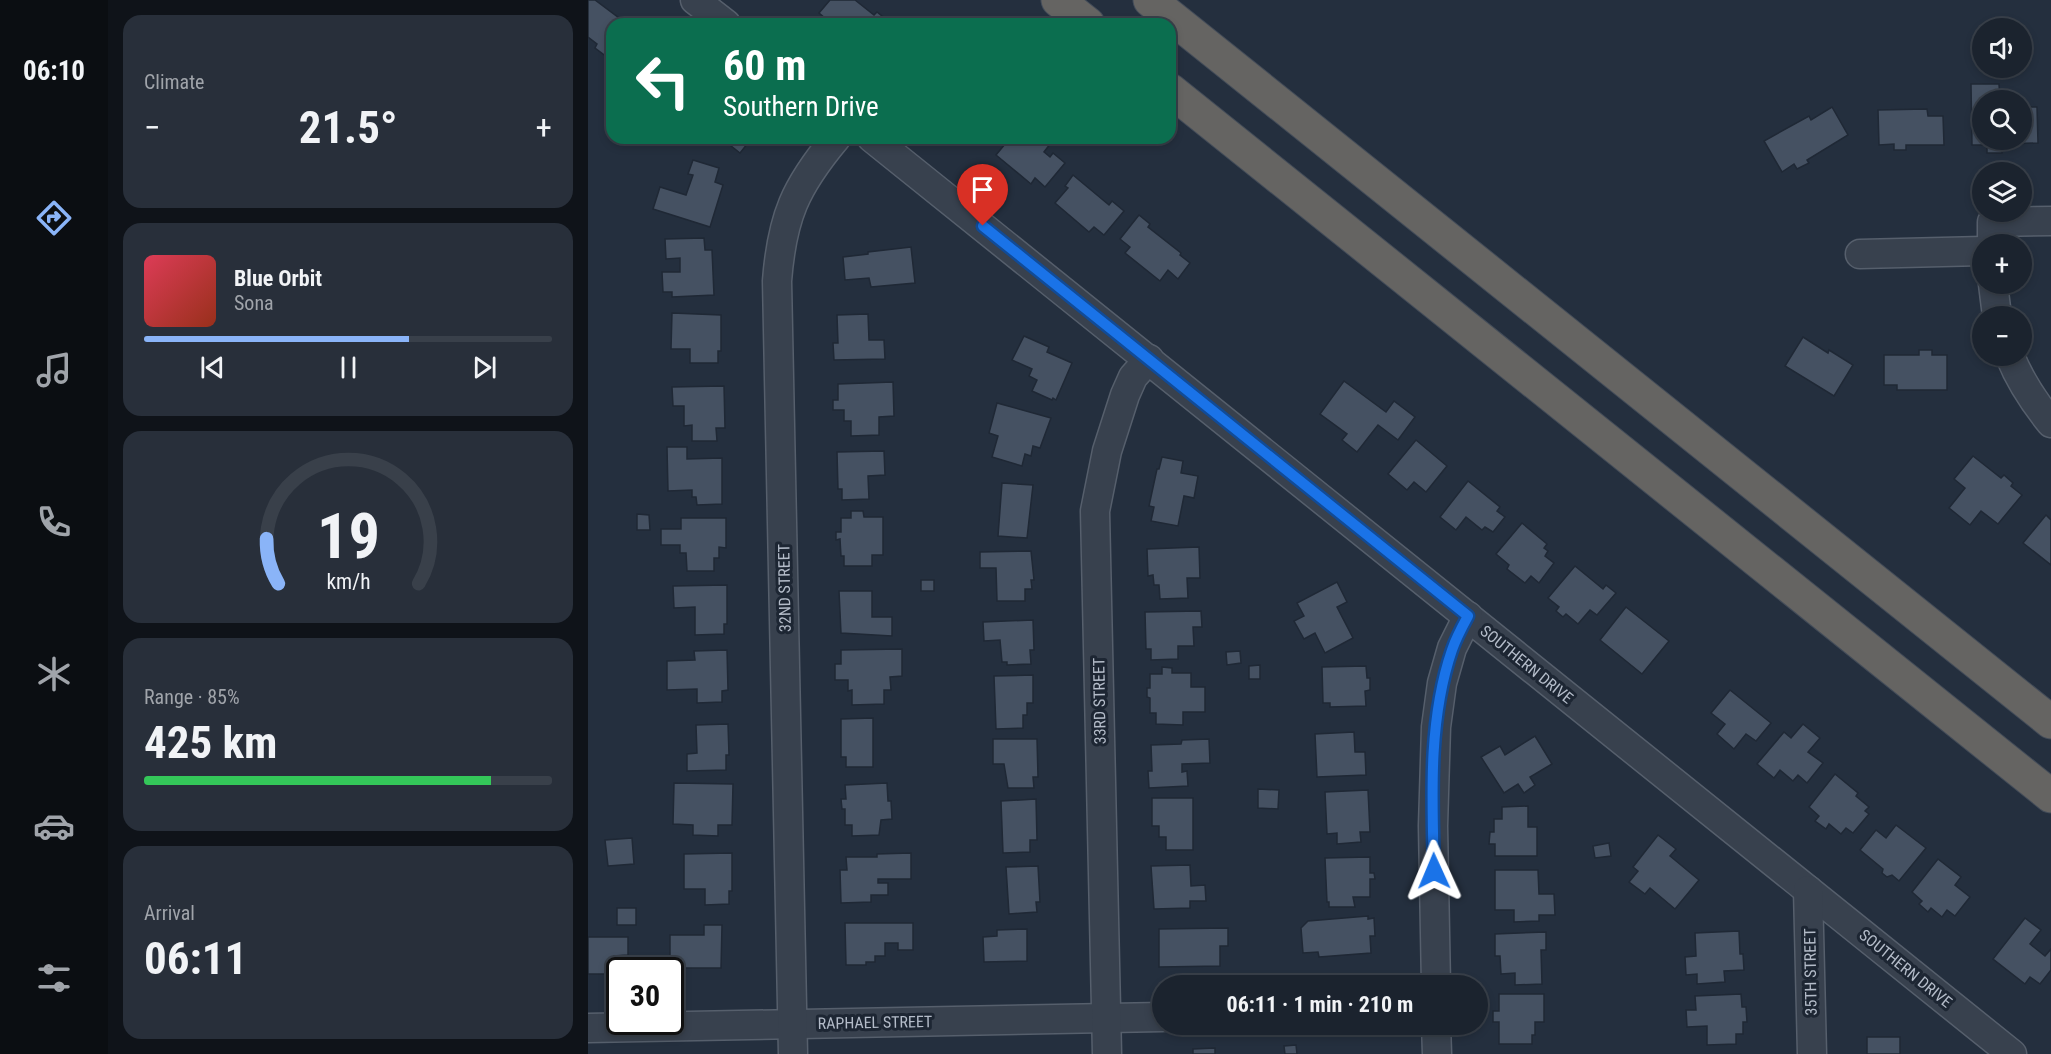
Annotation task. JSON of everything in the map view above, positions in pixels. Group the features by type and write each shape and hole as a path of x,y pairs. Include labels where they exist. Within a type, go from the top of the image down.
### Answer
{"highway":[{"path":"1058,0 1080,18"},
{"path":"1150,0 1172,18"},
{"path":"1176,21 2051,722"},
{"path":"1176,95 2051,796"}],"street":[{"path":"695,0 718,18"},
{"name":"32ND STREET","path":"793,1054 777,281 780,247 787,216 800,187 831,144"},
{"name":"SOUTHERN DRIVE","path":"880,144 2012,1054"},
{"path":"1992,234 1992,222 2051,221"},
{"path":"1860,254 1972,251"},
{"name":"33RD STREET","path":"1107,1054 1095,511 1107,451 1125,395 1133,377 1149,359"},
{"path":"2014,366 2033,400 2051,423"},
{"path":"1436,975 1433,826 1436,727 1442,683 1452,648 1468,616"},
{"name":"35TH STREET","path":"1808,890 1812,1054"},
{"name":"RAPHAEL STREET","path":"588,1028 1152,1017"},
{"path":"1436,1035 1437,1054"}],"building":[{"path":"588,0 595,0 619,18 606,18 606,56 595,48 597,44 588,37"},
{"path":"830,0 855,0 874,15 877,12 884,18 825,18 819,13"},
{"path":"1971,84 1999,84 1999,90 1972,90 1972,145"},
{"path":"1832,107 1848,135 1807,160 1809,163 1797,169 1794,164 1782,172 1764,141 1809,116 1811,120"},
{"path":"2032,107 2037,107 2038,143 2032,143"},
{"path":"1927,109 1928,116 1943,116 1944,145 1906,145 1906,150 1894,150 1894,144 1879,145 1878,110"},
{"path":"729,144 747,144 740,153"},
{"path":"1005,144 1050,144 1044,152 1050,157 1053,153 1065,163 1045,187 1035,178 1031,184 996,155"},
{"path":"1987,150 2002,150 2002,153 1987,153"},
{"path":"693,160 719,168 715,182 723,185 710,227 653,209 660,187 686,195 693,175 688,174"},
{"path":"1073,175 1109,205 1112,201 1124,211 1104,235 1094,227 1089,232 1055,203 1068,188 1065,186"},
{"path":"1139,215 1150,224 1148,227 1190,263 1178,279 1168,270 1160,281 1125,253 1130,247 1120,239"},
{"path":"704,238 705,250 712,250 714,295 672,297 672,292 663,292 662,272 680,272 680,258 666,259 665,239"},
{"path":"911,247 915,283 871,287 869,278 845,280 843,257"},
{"path":"672,313 721,315 721,351 718,351 718,363 690,363 690,349 671,349"},
{"path":"868,314 869,340 884,340 885,359 834,360 833,343 838,343 837,315"},
{"path":"1024,336 1049,347 1047,352 1072,363 1056,400 1032,391 1037,380 1029,376 1032,369 1012,360"},
{"path":"1803,337 1853,365 1834,396 1785,366"},
{"path":"1919,350 1932,350 1932,355 1947,355 1947,390 1897,390 1897,385 1884,385 1884,355 1919,355"},
{"path":"1344,381 1386,412 1394,401 1415,417 1398,440 1378,425 1357,452 1342,440 1347,434 1320,414"},
{"path":"893,382 894,416 879,417 879,435 851,436 851,421 844,421 844,410 833,410 833,400 838,400 838,384"},
{"path":"724,386 725,428 716,428 717,441 692,441 692,425 684,426 684,406 673,406 672,387"},
{"path":"997,403 1051,418 1040,448 1033,446 1031,456 1025,454 1022,466 992,457 998,436 989,433"},
{"path":"1416,440 1447,466 1426,492 1414,482 1407,490 1388,474"},
{"path":"667,447 687,447 687,459 722,458 722,504 697,505 696,497 692,497 692,490 668,491"},
{"path":"884,451 885,475 868,476 869,499 842,500 842,489 838,489 837,452"},
{"path":"1973,456 2001,478 2004,475 2013,483 2011,486 2022,495 1998,524 1981,511 1970,525 1949,508 1965,488 1954,479"},
{"path":"1162,457 1183,461 1181,473 1198,476 1194,498 1184,496 1178,526 1151,521 1154,507 1149,506"},
{"path":"1468,481 1500,507 1497,511 1505,517 1493,532 1485,527 1482,530 1466,517 1456,530 1440,517"},
{"path":"1002,483 1033,485 1027,538 998,536"},
{"path":"851,511 863,511 864,517 883,517 883,555 872,555 872,566 844,566 840,539 836,540 836,532 841,532 841,518 851,518"},
{"path":"637,514 649,515 650,530 637,530"},
{"path":"2046,515 2051,520 2051,565 2023,543"},
{"path":"681,518 726,518 726,548 719,547 719,558 714,558 714,571 687,571 686,553 680,553 680,545 661,545 661,529 681,529"},
{"path":"1522,523 1547,544 1544,548 1548,551 1545,556 1554,563 1539,583 1531,576 1525,583 1507,569 1509,565 1496,554"},
{"path":"1199,547 1200,578 1187,578 1188,598 1160,599 1159,585 1154,585 1153,575 1148,576 1147,549"},
{"path":"1031,551 1034,580 1031,580 1032,589 1025,589 1025,601 997,601 996,568 980,568 980,552"},
{"path":"1575,566 1603,589 1606,585 1616,593 1597,615 1590,610 1578,624 1566,614 1563,617 1556,611 1559,607 1548,598"},
{"path":"921,580 934,580 934,591 921,591"},
{"path":"1337,582 1347,602 1337,607 1353,638 1325,653 1315,633 1304,639 1294,621 1304,616 1297,603"},
{"path":"727,585 727,624 724,624 724,634 695,635 695,607 674,608 673,586"},
{"path":"839,591 872,591 872,617 892,617 892,636 841,633"},
{"path":"1626,607 1669,641 1642,674 1600,640"},
{"path":"1201,611 1202,627 1193,627 1194,646 1178,646 1178,659 1151,660 1151,649 1146,649 1145,612"},
{"path":"1033,620 1034,650 1030,650 1031,664 1007,665 1007,662 1002,662 1000,640 984,641 983,622"},
{"path":"902,649 902,676 890,677 891,690 884,690 884,704 852,705 852,690 848,691 848,680 835,680 835,664 841,664 841,650"},
{"path":"727,650 728,690 722,691 722,702 697,703 697,689 667,690 667,661 695,660 694,651"},
{"path":"1240,651 1241,663 1227,665 1226,652"},
{"path":"1260,665 1260,679 1249,679 1249,666"},
{"path":"1366,666 1367,678 1370,678 1370,690 1365,691 1366,706 1330,707 1330,703 1323,703 1322,667"},
{"path":"1162,667 1172,668 1172,673 1191,673 1191,687 1205,687 1205,712 1183,712 1183,725 1156,724 1156,713 1150,713 1147,688 1150,688 1150,674 1162,674"},
{"path":"1033,675 1033,703 1027,703 1027,715 1023,715 1023,728 996,729 994,676"},
{"path":"1730,690 1771,723 1756,741 1746,734 1734,749 1717,734 1725,724 1711,713"},
{"path":"873,718 873,767 846,767 846,757 841,757 841,719"},
{"path":"728,724 729,755 726,755 726,770 687,771 687,754 697,753 696,725"},
{"path":"1803,724 1820,738 1808,752 1823,763 1807,783 1798,775 1793,781 1780,770 1774,778 1757,764 1784,732 1791,738"},
{"path":"1354,732 1355,752 1365,752 1366,775 1317,777 1315,734"},
{"path":"1535,736 1552,764 1530,777 1535,785 1524,793 1518,784 1504,793 1481,757 1500,746 1505,755"},
{"path":"993,739 1037,739 1038,777 1033,777 1034,788 1008,788 1004,764 993,764"},
{"path":"1209,739 1210,763 1182,764 1182,772 1187,771 1188,786 1149,788 1148,771 1152,771 1151,745 1181,744 1182,740"},
{"path":"1835,774 1858,793 1856,796 1869,807 1865,811 1869,814 1853,833 1846,828 1841,834 1829,824 1826,829 1815,821 1819,816 1809,807"},
{"path":"674,783 733,784 732,825 718,825 718,836 693,835 693,825 673,824"},
{"path":"887,783 892,819 881,820 879,835 852,836 852,825 845,825 845,809 842,809 841,799 846,799 845,785"},
{"path":"1258,789 1279,790 1278,809 1258,808"},
{"path":"1368,790 1370,832 1360,832 1361,842 1337,844 1337,833 1327,834 1325,792"},
{"path":"1152,798 1193,798 1193,850 1166,850 1166,837 1159,837 1159,826 1152,826"},
{"path":"1036,799 1037,840 1030,840 1030,852 1003,853 1001,801"},
{"path":"1528,806 1528,827 1537,827 1537,856 1495,856 1495,844 1489,844 1490,832 1494,832 1494,819 1502,819 1502,807"},
{"path":"1896,825 1926,848 1899,881 1892,875 1887,877 1882,873 1883,869 1860,850 1876,830 1886,838"},
{"path":"1658,835 1676,849 1670,856 1699,880 1675,909 1650,888 1645,894 1629,882 1638,871 1633,867"},
{"path":"632,838 634,864 608,866 605,840"},
{"path":"1609,843 1611,856 1595,858 1593,846"},
{"path":"732,853 732,891 729,891 729,904 705,905 705,889 684,889 684,854"},
{"path":"911,853 911,879 878,879 878,883 888,883 888,895 871,895 871,902 841,903 840,870 847,870 846,857 877,857 877,854"},
{"path":"1370,857 1370,873 1374,873 1375,879 1370,879 1370,897 1353,897 1355,907 1329,907 1325,858"},
{"path":"1938,859 1961,877 1955,885 1970,897 1955,916 1947,910 1942,917 1931,908 1928,912 1919,904 1922,901 1912,892"},
{"path":"1190,865 1191,886 1205,885 1206,901 1190,901 1190,908 1154,909 1151,866"},
{"path":"1038,866 1040,902 1036,902 1037,912 1009,914 1006,867"},
{"path":"1495,870 1538,870 1539,894 1554,894 1555,915 1539,915 1539,921 1514,922 1514,910 1495,910"},
{"path":"617,908 636,908 636,925 617,925"},
{"path":"1368,916 1368,919 1374,918 1375,936 1370,936 1371,953 1319,957 1318,952 1303,953 1301,928 1308,921"},
{"path":"2025,918 2041,930 2030,944 2045,956 2051,949 2051,970 2040,984 2030,977 2025,984 1993,959"},
{"path":"845,923 913,923 913,950 898,950 898,943 885,943 885,956 875,956 875,962 866,962 866,965 846,965"},
{"path":"704,925 722,925 721,968 684,968 684,957 670,957 670,935 704,935"},
{"path":"1228,928 1228,946 1220,946 1220,966 1159,967 1159,929"},
{"path":"1027,929 1027,961 984,962 983,937 997,936 997,930"},
{"path":"1739,931 1740,954 1743,954 1744,970 1724,971 1725,982 1697,984 1697,974 1686,975 1685,957 1696,956 1695,933"},
{"path":"1546,932 1546,950 1541,950 1542,984 1515,985 1515,973 1501,974 1500,956 1495,956 1495,934"},
{"path":"588,937 628,937 628,955 606,957 606,974 588,974"},
{"path":"1499,994 1544,994 1544,1022 1535,1022 1532,1044 1499,1044 1499,1022 1493,1022 1493,1011 1499,1011"},
{"path":"1741,994 1742,1007 1746,1007 1747,1022 1743,1022 1743,1034 1736,1034 1736,1044 1707,1045 1707,1026 1687,1027 1686,1010 1696,1010 1695,996"},
{"path":"1867,1037 1900,1037 1900,1054 1867,1054"},
{"path":"1296,1045 1297,1054 1285,1054 1284,1046"},
{"path":"1215,1048 1215,1054 1193,1054 1193,1049"}],"route":[{"path":"983,226 1468,616 1452,648 1442,683 1436,727 1433,808 1434,871"}]}
